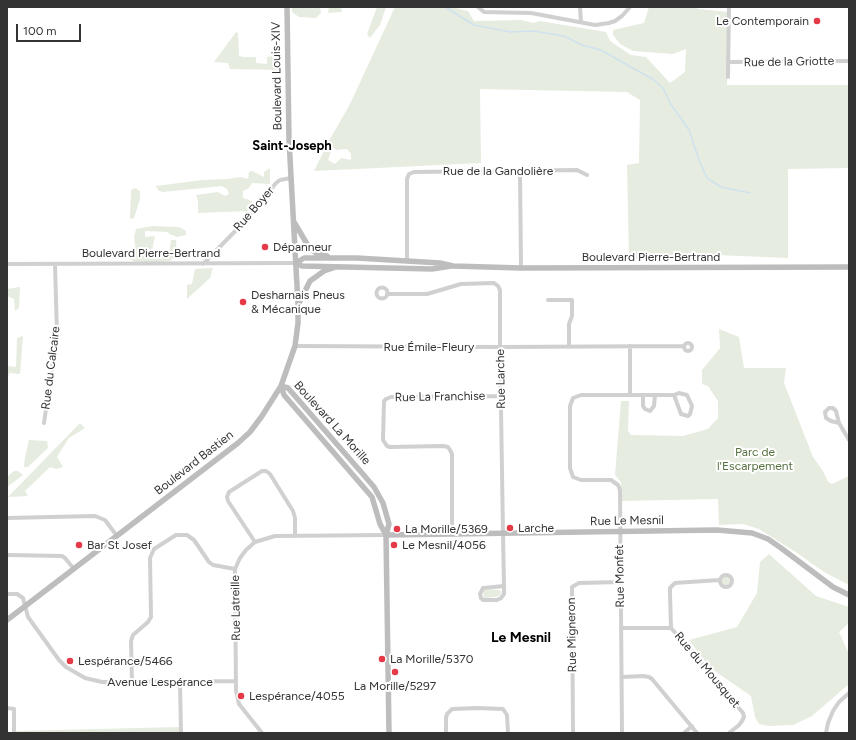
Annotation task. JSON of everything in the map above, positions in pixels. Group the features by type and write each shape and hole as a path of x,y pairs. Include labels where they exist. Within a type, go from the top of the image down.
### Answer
{"main road":[{"name":"Boulevard Louis-XIV","path":"287,7 291,178 296,263"},
{"path":"293,221 310,249 318,254 335,258"},
{"name":"Boulevard Pierre-Bertrand","path":"296,263 304,258 335,258 407,260 440,263 453,266"},
{"name":"Boulevard Pierre-Bertrand","path":"296,263 302,266 432,269 453,266 521,268 849,267"},
{"name":"Boulevard Bastien","path":"7,620 238,443 262,416 281,386 295,346 298,323 296,263"},
{"path":"298,304 305,289 313,279 324,271 339,266"},
{"name":"Boulevard La Morille","path":"281,386 284,395 372,497 380,524 386,535 389,733"},
{"name":"Rue Le Mesnil","path":"386,535 717,530 752,533 768,539 833,586 849,595"}],"street":[{"path":"531,7 531,13"},
{"path":"580,7 581,22"},
{"path":"479,8 484,12 531,13 595,24 609,23 622,16 630,7"},
{"path":"728,78 729,7"},
{"name":"Rue de la Griotte","path":"728,62 849,61"},
{"path":"520,170 521,268"},
{"name":"Rue de la Gandolière","path":"407,260 409,174 414,172 577,170 587,175"},
{"name":"Rue Boyer","path":"203,264 247,219 276,183 280,180 291,178"},
{"name":"Boulevard Pierre-Bertrand","path":"7,264 296,263"},
{"name":"Rue du Calcaire","path":"44,423 57,335 55,264"},
{"name":"Rue Larche","path":"387,294 427,294 461,284 494,283 500,290 504,586"},
{"path":"548,300 572,300 572,316 569,324 569,346"},
{"name":"Rue Émile-Fleury","path":"295,346 683,346"},
{"path":"630,346 630,395 674,395 679,393 686,395 692,406 690,414 685,416 682,414 674,395"},
{"name":"Rue Monfet","path":"622,733 620,490 618,485 611,480 581,480 576,479 571,473 570,406 573,398 581,395 630,395"},
{"path":"644,395 643,406 645,409 650,411 654,406 655,395"},
{"name":"Rue La Franchise","path":"452,534 452,454 450,450 448,447 443,446 387,446 383,440 384,401 391,397 501,396"},
{"path":"839,423 849,440"},
{"path":"295,536 295,518 293,511 270,474 266,471 262,471 229,492 227,497 255,542 275,536 295,536 386,535"},
{"path":"7,518 94,516 105,520 117,536"},
{"path":"132,683 131,641 133,635 151,618 150,558 154,549 176,535 187,535 194,540 209,562 214,565 235,570"},
{"name":"Rue Latreille","path":"255,542 240,558 235,570 235,681 239,704 262,733"},
{"path":"7,555 62,556 74,569"},
{"path":"671,628 670,588 675,583 719,580"},
{"name":"Rue Migneron","path":"573,733 572,587 579,583 621,582"},
{"path":"504,586 504,594 498,600 483,600 481,598 480,594 483,588 504,586"},
{"path":"7,594 20,595 26,606"},
{"name":"Avenue Lespérance","path":"26,606 28,617 59,660 66,667 85,678 102,682 132,683 235,681"},
{"name":"Rue du Mousquet","path":"621,628 671,628 743,713 744,717 739,726 729,733"},
{"path":"622,677 643,676 652,679 697,733"},
{"path":"180,682 181,733"},
{"path":"826,733 833,711 839,702 849,693"},
{"path":"7,708 14,709 14,733"},
{"path":"446,733 447,714 452,709 499,708 506,712 508,733"},
{"path":"684,733 692,726"}],"green space":[{"path":"292,7 320,7 321,13 316,18 299,17 292,12"},
{"path":"329,7 341,7 342,12 328,13"},
{"path":"377,7 386,7 380,25 370,38 367,34"},
{"path":"395,7 451,7 468,11 474,21 521,20 534,23 540,21 606,32 610,41 631,55 646,57 670,83 685,72 686,49 673,54 633,51 620,44 613,35 613,30 644,23 649,7 696,7 698,9 729,12 727,85 849,85 849,168 788,169 788,258 717,255 699,258 629,259 627,165 639,163 640,100 627,92 480,89 481,163 314,171 326,147 331,151 328,160 335,164 341,158 351,160 351,154 347,149 337,150 327,144 349,106"},
{"path":"236,32 238,33 239,56 256,57 256,63 267,64 267,57 280,55 280,70 230,69 228,63 214,62"},
{"path":"270,168 270,184 252,183 249,188 243,191 243,198 252,201 254,207 248,211 198,213 198,201 196,195 218,192 225,196 229,194 227,189 222,186 162,192 158,190 156,186 241,177 248,179 249,172 252,171 264,177 264,172"},
{"path":"135,188 140,191 140,199 134,218 130,219 131,190"},
{"path":"152,226 179,227 186,231 186,235 177,237 169,234 168,232 145,231 145,237 155,236 152,250 155,250 157,254 169,255 171,240 176,240 177,254 170,261 153,263 136,262 129,259 126,255 136,253 134,237 136,229"},
{"path":"213,268 210,278 187,299 187,285 192,284 195,269"},
{"path":"20,287 19,308 15,311 14,299 7,296 7,289"},
{"name":"Parc de l'Escarpement","path":"719,329 739,337 744,368 786,368 784,383 813,457 823,471 828,482 832,484 849,476 849,585 824,572 759,529 743,524 719,525 718,499 620,501 621,482 615,475 621,401 629,401 628,431 631,435 683,436 708,429 718,418 718,401 708,386 702,384 702,370 720,348"},
{"path":"23,336 20,374 9,373 7,382 7,366 16,367 17,338"},
{"path":"80,423 85,428 69,438 57,457 63,467 56,469 50,467 25,491 28,496 8,497"},
{"path":"29,440 47,441 48,448 28,467 24,467 25,457"},
{"path":"14,471 18,471 23,475 7,487 7,477"},
{"path":"769,554 816,596 849,607 849,623 839,632 849,654 849,684 812,716 793,725 769,726 759,724 755,717 751,696 709,667 689,640 737,627 757,593 760,562"},
{"path":"725,574 730,576 732,580 731,584 726,587 723,586 719,580 717,580"},
{"path":"485,589 498,590 501,591 501,593 496,597 484,598 483,591"},
{"path":"181,727 181,733 14,733 14,731"}],"waterway":[{"path":"445,7 474,25 511,32 533,31 564,36 582,45 601,50 654,80 663,88 670,103 689,130 707,178 721,187 750,193"}],"place":[{"name":"Le Contemporain","path":"817,21"},
{"name":"Dépanneur","path":"265,247"},
{"name":"Desharnais Pneus & Mécanique","path":"243,302"},
{"name":"Larche","path":"510,528"},
{"name":"La Morille/5369","path":"397,529"},
{"name":"Bar St Josef","path":"79,545"},
{"name":"Le Mesnil/4056","path":"394,545"},
{"name":"La Morille/5370","path":"382,659"},
{"name":"Lespérance/5466","path":"70,661"},
{"name":"La Morille/5297","path":"395,672"},
{"name":"Lespérance/4055","path":"241,696"}],"district":[{"name":"Saint-Joseph","path":"292,146"},
{"name":"Le Mesnil","path":"521,638"}]}
